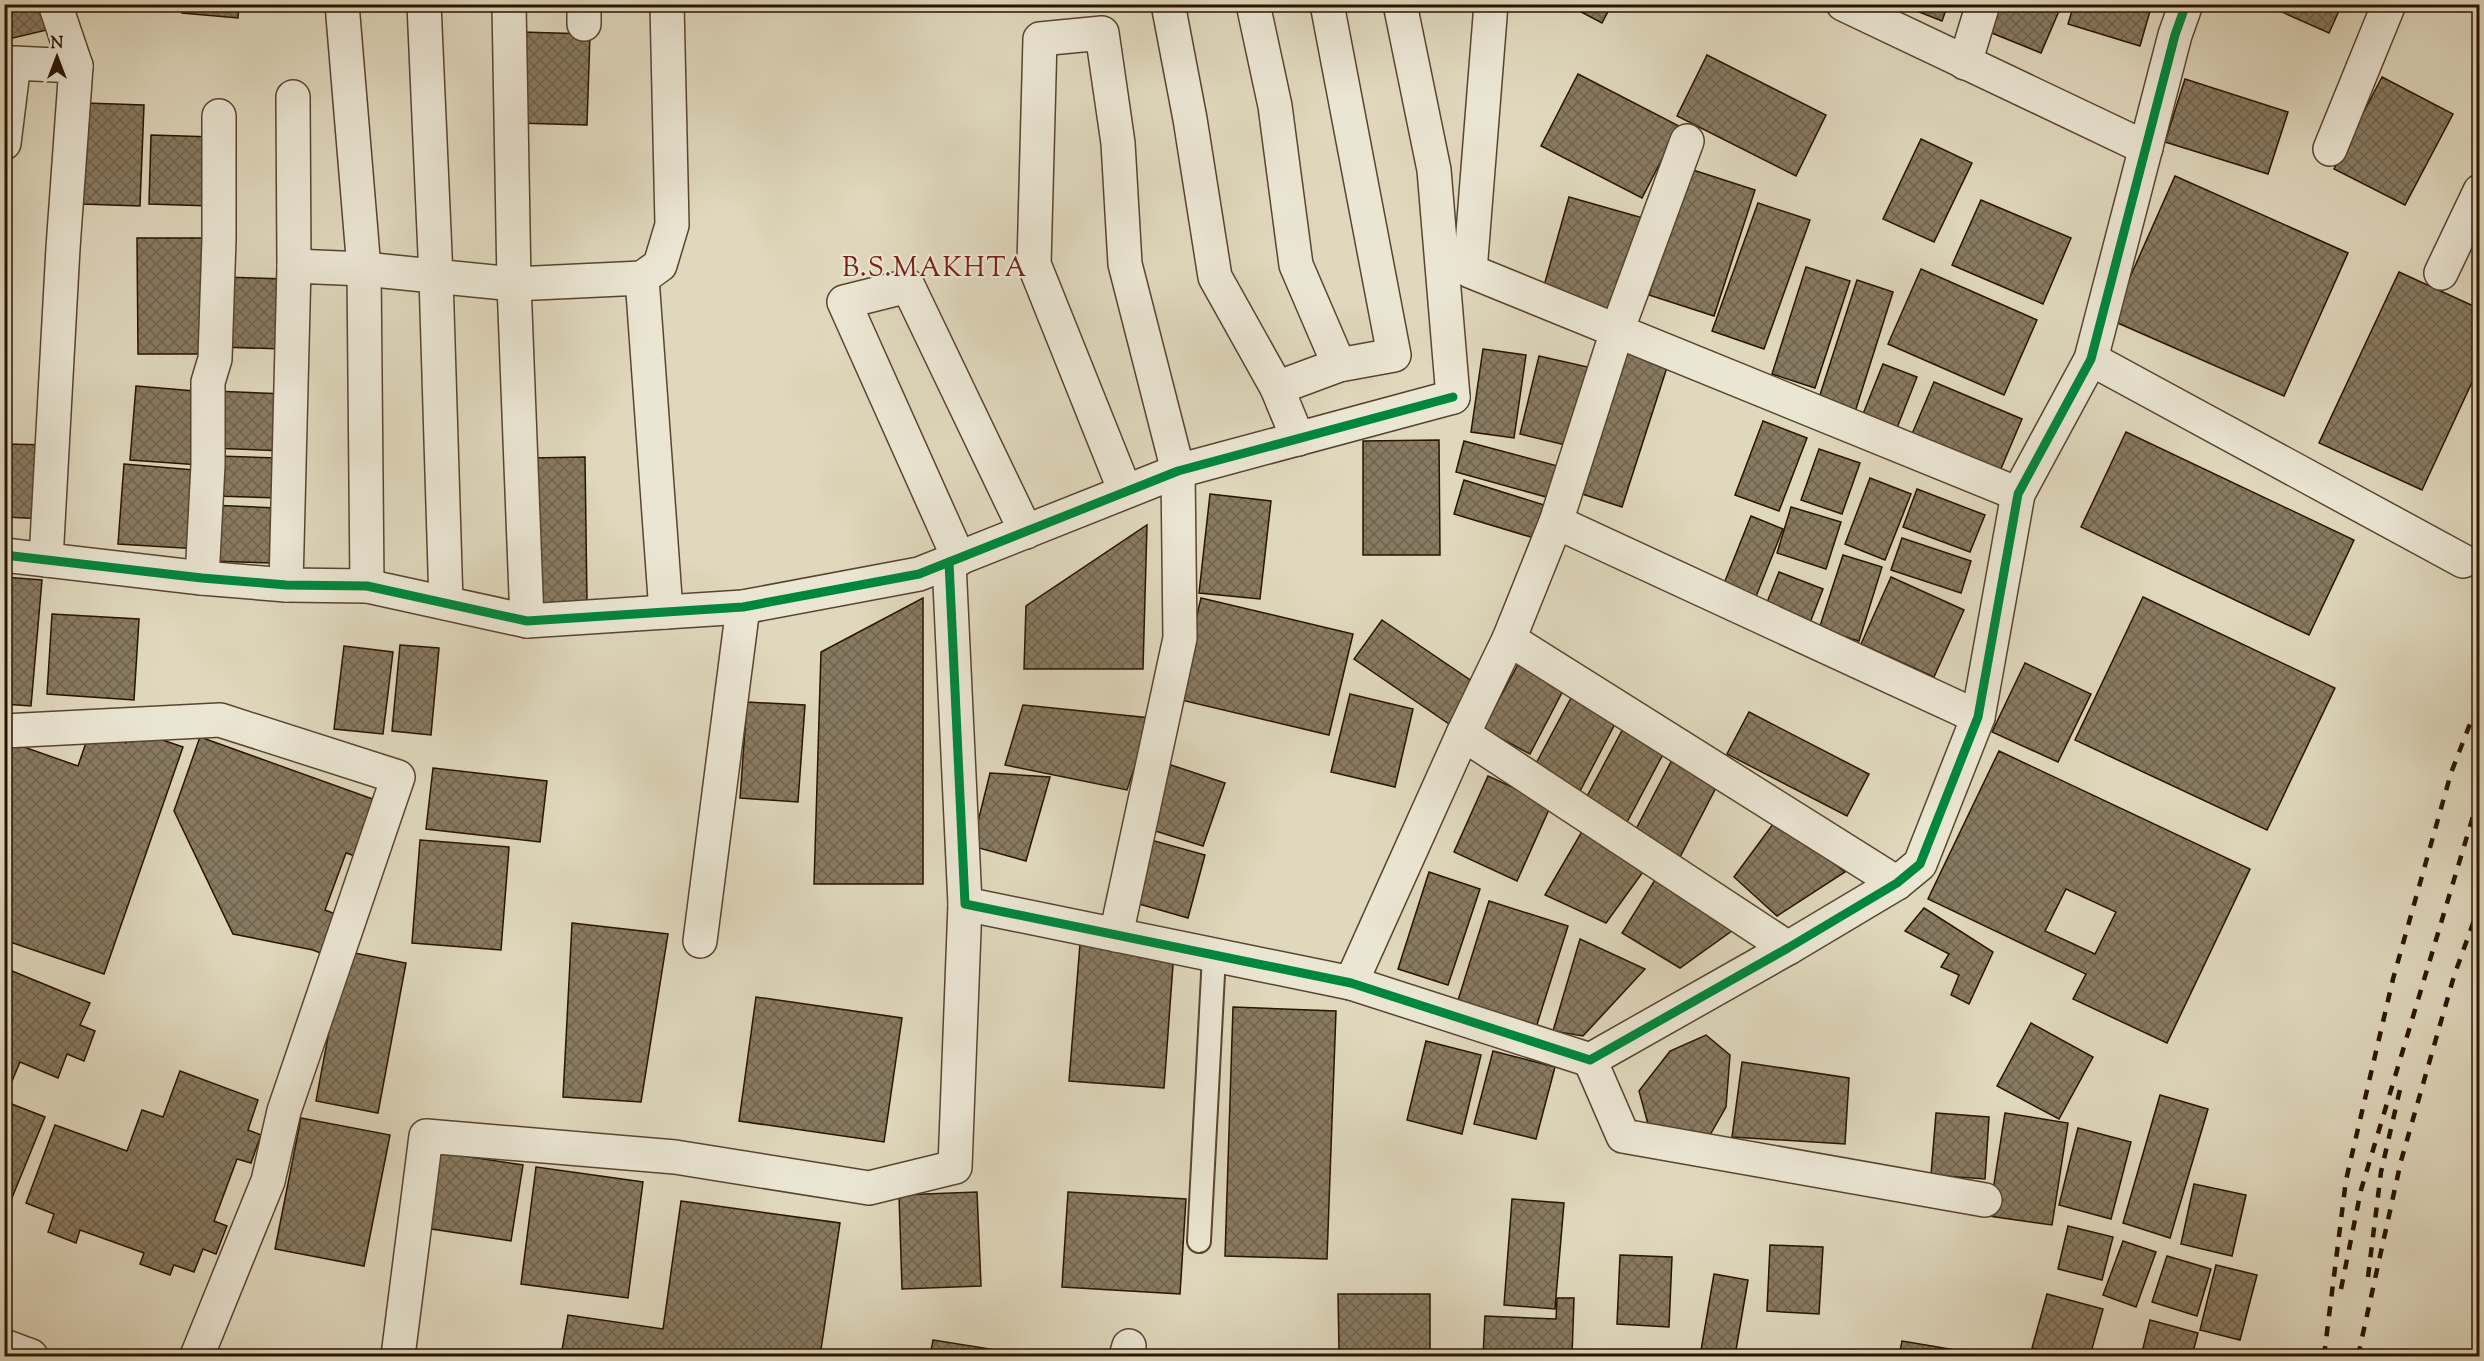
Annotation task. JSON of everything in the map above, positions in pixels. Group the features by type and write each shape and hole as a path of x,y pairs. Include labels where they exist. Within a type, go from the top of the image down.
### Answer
{"street":[{"path":"46,560 63,248 76,66 55,4"},
{"path":"342,4 364,269 368,586"},
{"path":"424,4 436,277 446,603"},
{"path":"509,4 514,284 527,621"},
{"path":"294,266 364,269 514,284 642,278 660,265 672,225 667,4"},
{"path":"1168,4 1190,119 1215,277 1277,388 1298,438"},
{"path":"1253,4 1275,106 1296,265 1339,365"},
{"path":"1277,388 1339,365 1394,355 1327,4"},
{"path":"1400,4 1434,170 1453,397"},
{"path":"1453,397 1470,271 1491,4"},
{"path":"1843,4 2146,148"},
{"path":"1965,63 1983,4"},
{"path":"965,903 1351,983 1590,1060 1788,948 1897,883 1920,864 1978,717 2018,494 2091,359 2186,4"},
{"path":"2330,149 2389,4"},
{"path":"1116,935 1180,638 1178,471 1125,264 1118,143 1102,33 1040,39 1034,264 1125,491"},
{"path":"4,143 14,63 76,66"},
{"path":"286,585 294,266 293,97"},
{"path":"202,578 208,465 208,382 215,359 219,239 219,116"},
{"path":"1351,983 1463,734 1509,639 1556,522 1617,331 1687,141"},
{"path":"2441,273 2480,191"},
{"path":"1470,271 2018,494"},
{"path":"642,278 666,612"},
{"path":"398,1356 426,1136 675,1157 869,1188 955,1167 965,903 954,561 843,302 908,286 1026,532"},
{"path":"2091,359 2463,561"},
{"path":"4,555 202,578 286,585 368,586 527,621 743,607 920,574 1178,471 1453,397"},
{"path":"1556,522 1978,717"},
{"path":"700,941 743,607"},
{"path":"1509,639 1897,883"},
{"path":"4,731 220,720 399,777 284,1111 268,1181 197,1356"},
{"path":"1463,734 1788,948"},
{"path":"1590,1060 1623,1136 1984,1200"},
{"path":"4,1346 31,1356"}],"lane":[{"path":"1199,1241 1214,955"}],"building":[{"path":"4,4 45,4 51,29 4,40"},
{"path":"183,4 239,4 238,18 182,13"},
{"path":"1566,4 1612,4 1602,23"},
{"path":"1899,4 1948,4 1942,21"},
{"path":"1987,4 2062,4 2041,53 1977,27"},
{"path":"2074,4 2152,4 2140,46 2068,24"},
{"path":"2264,4 2342,4 2329,33"},
{"path":"521,32 590,34 587,125 517,123"},
{"path":"1707,55 1826,115 1796,176 1677,116"},
{"path":"1578,74 1679,126 1642,198 1541,146"},
{"path":"2382,77 2453,114 2405,205 2334,169"},
{"path":"2185,79 2288,112 2268,174 2165,142"},
{"path":"85,103 144,105 140,206 82,204"},
{"path":"151,135 214,137 211,206 149,204"},
{"path":"1921,139 1972,163 1934,242 1883,219"},
{"path":"1690,169 1755,190 1714,316 1649,295"},
{"path":"2175,176 2348,253 2284,396 2111,320"},
{"path":"1569,197 1643,218 1617,313 1542,293"},
{"path":"1981,200 2071,238 2043,304 1952,265"},
{"path":"1758,203 1810,220 1764,349 1712,331"},
{"path":"137,238 212,238 212,354 138,354"},
{"path":"1806,267 1850,281 1815,388 1772,374"},
{"path":"1921,269 2037,320 2004,395 1888,344"},
{"path":"2399,272 2480,309 2480,365 2422,490 2319,443"},
{"path":"222,277 286,279 284,349 220,347"},
{"path":"1857,280 1893,292 1855,412 1818,401"},
{"path":"1625,344 1670,358 1622,507 1576,492"},
{"path":"1483,349 1526,355 1514,438 1471,432"},
{"path":"1539,356 1592,368 1574,447 1520,434"},
{"path":"1883,364 1917,377 1893,438 1859,424"},
{"path":"1934,382 2022,419 1997,478 1909,441"},
{"path":"136,386 206,392 200,465 130,460"},
{"path":"213,391 287,394 285,451 211,448"},
{"path":"1763,421 1807,438 1779,511 1735,495"},
{"path":"2126,432 2354,540 2309,635 2081,527"},
{"path":"1439,440 1440,555 1363,555 1363,441"},
{"path":"1464,441 1565,468 1557,500 1456,472"},
{"path":"4,444 49,445 47,519 4,517"},
{"path":"1819,449 1860,463 1842,514 1801,500"},
{"path":"218,456 279,458 278,498 216,496"},
{"path":"585,457 587,603 533,604 531,458"},
{"path":"124,464 205,471 199,549 118,544"},
{"path":"1870,478 1911,494 1885,560 1845,544"},
{"path":"1464,480 1544,505 1534,538 1454,514"},
{"path":"1917,489 1985,515 1970,552 1903,527"},
{"path":"1210,494 1271,501 1260,599 1199,593"},
{"path":"210,505 275,508 273,563 208,561"},
{"path":"1791,507 1841,522 1826,569 1777,553"},
{"path":"1751,516 1783,529 1753,604 1721,591"},
{"path":"1147,525 1143,669 1024,669 1026,606"},
{"path":"1902,538 1971,561 1961,593 1891,570"},
{"path":"1843,555 1882,567 1859,641 1819,629"},
{"path":"1779,572 1823,589 1808,628 1764,610"},
{"path":"4,577 42,580 31,706 4,704"},
{"path":"1891,577 1964,610 1934,677 1861,644"},
{"path":"2143,597 2335,688 2267,830 2075,740"},
{"path":"923,598 923,884 814,884 821,652"},
{"path":"1201,598 1353,634 1329,735 1177,699"},
{"path":"52,614 139,619 134,700 47,694"},
{"path":"1382,620 1479,686 1452,726 1354,659"},
{"path":"400,645 439,648 431,735 392,731"},
{"path":"344,646 393,652 383,734 334,729"},
{"path":"1521,659 1567,683 1530,754 1483,729"},
{"path":"2025,663 2091,694 2058,762 1992,732"},
{"path":"1350,694 1413,709 1395,787 1331,772"},
{"path":"1572,696 1617,720 1578,795 1532,771"},
{"path":"747,702 805,705 798,802 740,798"},
{"path":"1023,705 1151,718 1127,790 1005,765"},
{"path":"1749,712 1869,774 1847,816 1727,754"},
{"path":"1626,723 1668,745 1626,824 1584,802"},
{"path":"130,729 183,747 104,974 4,940 4,740 78,766 90,731 126,743"},
{"path":"200,737 381,802 361,858 346,853 325,910 343,917 328,956 313,950 233,934 174,811"},
{"path":"1999,751 2250,869 2167,1043 2073,999 2086,974 1928,899","holes":["2066,889 2116,912 2095,954 2045,931"]},
{"path":"1674,756 1720,780 1679,859 1633,835"},
{"path":"1171,765 1225,783 1203,846 1149,829"},
{"path":"433,768 547,781 540,842 426,829"},
{"path":"990,773 1050,777 1026,861 972,846"},
{"path":"1488,776 1551,805 1517,881 1454,852"},
{"path":"1776,820 1845,872 1777,916 1734,877"},
{"path":"1584,828 1648,865 1606,923 1545,895"},
{"path":"420,840 509,847 501,950 412,943"},
{"path":"1151,840 1205,855 1188,918 1132,902"},
{"path":"1429,872 1480,889 1448,985 1398,969"},
{"path":"1658,875 1740,925 1680,968 1622,933"},
{"path":"1489,901 1568,926 1534,1034 1455,1010"},
{"path":"1924,908 1993,952 1969,1004 1951,995 1959,975 1941,967 1949,954 1905,931"},
{"path":"572,923 668,934 641,1102 563,1097"},
{"path":"1580,939 1645,969 1583,1036 1553,1031"},
{"path":"1080,944 1174,951 1164,1088 1069,1081"},
{"path":"344,951 406,963 378,1113 316,1101"},
{"path":"12,971 90,1003 80,1025 95,1031 84,1061 67,1054 58,1078 20,1062 4,1100 4,990"},
{"path":"756,997 902,1018 884,1142 739,1121"},
{"path":"1233,1007 1336,1011 1327,1259 1225,1256"},
{"path":"2031,1023 2093,1057 2059,1119 1997,1086"},
{"path":"1706,1035 1730,1055 1726,1107 1710,1135 1648,1124 1639,1091 1670,1051"},
{"path":"1426,1041 1481,1055 1462,1134 1407,1120"},
{"path":"1493,1051 1555,1067 1536,1139 1474,1124"},
{"path":"1742,1062 1849,1078 1845,1144 1732,1137"},
{"path":"180,1071 258,1100 248,1130 261,1135 251,1163 237,1159 214,1221 227,1226 216,1254 203,1249 194,1272 174,1265 170,1275 140,1264 144,1253 80,1230 76,1243 48,1232 54,1214 26,1203 55,1125 127,1151 142,1110 163,1117"},
{"path":"2160,1095 2208,1109 2170,1238 2123,1223"},
{"path":"4,1101 45,1117 9,1205 4,1203"},
{"path":"1936,1113 1989,1117 1985,1179 1931,1175"},
{"path":"2005,1113 2068,1123 2052,1225 1989,1216"},
{"path":"301,1118 390,1135 364,1266 275,1249"},
{"path":"2078,1128 2131,1142 2111,1219 2059,1205"},
{"path":"437,1152 523,1165 511,1241 425,1228"},
{"path":"536,1167 643,1182 628,1298 521,1284"},
{"path":"2194,1184 2246,1195 2232,1256 2181,1244"},
{"path":"977,1192 981,1286 902,1289 899,1195"},
{"path":"1068,1192 1186,1199 1180,1294 1062,1287"},
{"path":"1512,1199 1564,1203 1555,1309 1504,1305"},
{"path":"681,1201 840,1223 820,1356 561,1356 568,1315 663,1329"},
{"path":"2068,1226 2113,1237 2102,1280 2058,1269"},
{"path":"2123,1241 2156,1252 2136,1307 2103,1295"},
{"path":"1770,1245 1823,1247 1819,1314 1767,1311"},
{"path":"1620,1255 1672,1257 1669,1327 1617,1324"},
{"path":"2167,1256 2211,1269 2197,1316 2152,1302"},
{"path":"2216,1265 2257,1275 2240,1340 2200,1330"},
{"path":"1714,1274 1748,1280 1735,1356 1700,1356"},
{"path":"1338,1294 1430,1294 1430,1349 1339,1350"},
{"path":"2047,1294 2103,1309 2090,1356 2066,1356 2032,1348"},
{"path":"1557,1298 1574,1298 1572,1356 1483,1356 1485,1316 1556,1319"},
{"path":"2150,1320 2198,1333 2192,1356 2141,1356"},
{"path":"933,1340 1034,1356 930,1356"},
{"path":"1902,1341 1991,1356 1899,1356"}],"railway":[{"path":"2324,1356 2346,1180 2393,979 2451,773 2480,698"},
{"path":"2341,1289 2361,1190 2480,793"},
{"path":"2358,1356 2401,1161 2454,976 2480,904"},
{"path":"2368,1277 2381,1172 2401,1085"}],"cycle path":[{"path":"949,562 965,904 1351,983 1590,1060 1788,948 1897,883 1920,864 1978,717 2018,494 2091,359 2175,35 2186,4"},
{"path":"4,555 202,578 286,585 367,586 527,621 743,607 919,574 1178,471 1453,397"}],"district":[{"name":"B.S.MAKHTA","path":"935,267"}]}
